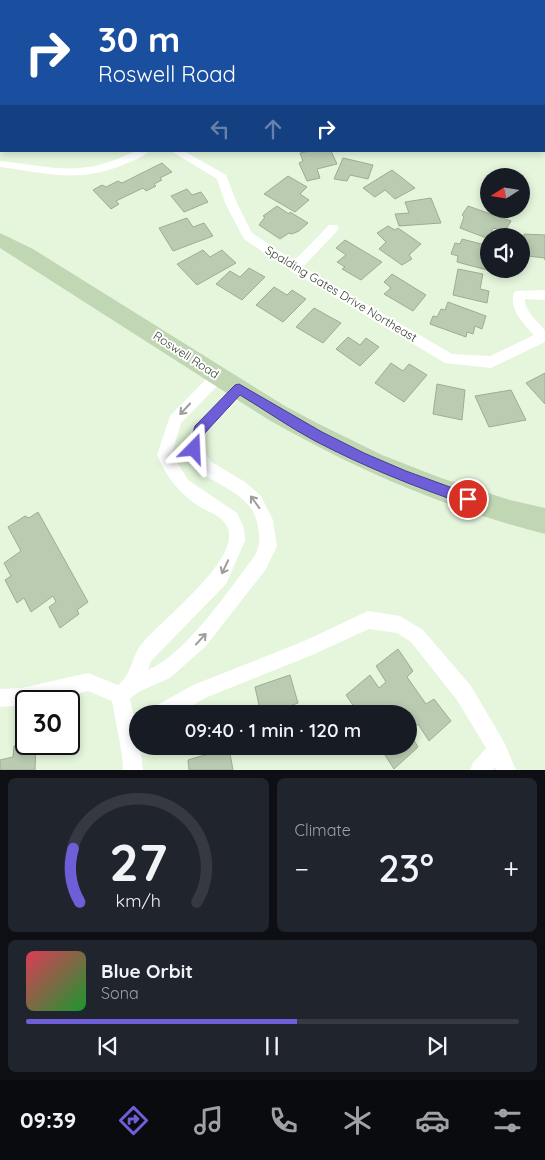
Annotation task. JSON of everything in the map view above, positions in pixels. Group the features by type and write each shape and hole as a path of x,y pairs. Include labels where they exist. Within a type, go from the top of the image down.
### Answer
{"main road":[{"name":"Roswell Road","path":"0,240 26,254 239,389 318,436 403,476 449,494 545,522"}],"street":[{"path":"0,164 68,173 83,172 108,166 142,152"},
{"name":"Spalding Gates Drive Northeast","path":"178,152 222,177 231,203 248,236 295,268 450,359 491,362 545,337"},
{"path":"295,268 333,228"},
{"path":"545,295 519,294 518,304 531,324 545,337"},
{"path":"129,707 126,690 145,655 220,578 237,541 236,528 231,518 183,485 164,455 175,420 219,375"},
{"path":"0,698 20,697 88,682 126,690 164,672 200,640 260,563 269,546 266,520 256,500 240,486 205,466 194,449 200,430 239,389"},
{"path":"176,705 199,691 306,649 368,620 400,625 417,636 464,693 497,749 506,770"},
{"path":"480,770 497,749"},
{"path":"133,755 133,770"}],"building":[{"path":"331,152 337,164 317,169 320,178 307,181 299,163 303,161 300,153"},
{"path":"343,158 373,165 368,179 350,175 347,181 334,179"},
{"path":"162,163 172,172 160,178 162,180 154,184 156,186 146,191 143,188 116,201 119,204 111,209 93,190 102,185 106,187 118,181 122,183"},
{"path":"392,170 415,188 395,199 385,190 375,197 363,188"},
{"path":"288,176 307,187 300,194 309,200 295,212 264,194"},
{"path":"187,189 192,195 201,192 208,202 184,212 171,196"},
{"path":"431,198 441,223 399,226 395,214 409,213 405,202"},
{"path":"277,206 308,223 299,231 292,234 289,233 280,239 259,225 265,217 263,216"},
{"path":"468,206 480,210 480,218 502,218 511,221 507,228 480,228 480,236 460,228 464,217 462,215"},
{"path":"187,218 193,227 204,223 213,236 173,251 159,228"},
{"path":"388,226 395,230 398,228 421,244 409,255 412,259 402,265 379,249 386,242 377,233"},
{"path":"530,234 545,235 545,258 530,256"},
{"path":"462,239 480,244 480,268 457,262 458,256 451,254 455,243 460,244"},
{"path":"345,240 382,262 361,280 342,269 345,267 337,262 346,255 336,248"},
{"path":"203,250 210,257 222,250 236,263 197,285 177,264"},
{"path":"249,268 265,277 242,300 216,284 230,271 240,277"},
{"path":"458,269 480,273 480,278 482,278 480,289 489,291 487,303 453,295"},
{"path":"392,274 426,295 413,311 384,294 391,288 384,282"},
{"path":"274,287 287,295 292,290 306,299 283,322 256,305"},
{"path":"448,302 486,316 482,329 475,326 473,334 467,332 466,337 430,324 433,316 437,317 441,309 445,310"},
{"path":"314,308 341,323 323,343 296,327"},
{"path":"348,337 360,345 366,338 379,347 360,366 336,349"},
{"path":"391,363 403,371 409,364 427,375 404,402 375,383"},
{"path":"545,373 545,404 526,383"},
{"path":"437,384 465,390 462,420 433,414"},
{"path":"511,390 526,420 489,427 475,396"},
{"path":"38,512 88,602 77,610 79,614 60,628 49,607 56,602 53,596 31,612 24,598 17,603 5,580 11,576 4,563 21,551 8,527 25,516 29,518"},
{"path":"398,649 413,671 407,677 426,704 434,699 451,721 429,741 417,725 417,705 353,705 346,695 370,675 379,688 386,682 376,666"},
{"path":"290,675 298,703 293,705 259,705 255,687"},
{"path":"14,746 15,755 36,755 35,770 0,770 0,760 13,757"},
{"path":"205,755 230,755 233,770 189,770 188,760"},
{"path":"385,755 409,755 394,769"}],"route":[{"path":"194,449 200,430 239,389 277,413 360,457 449,494 468,499"}]}
